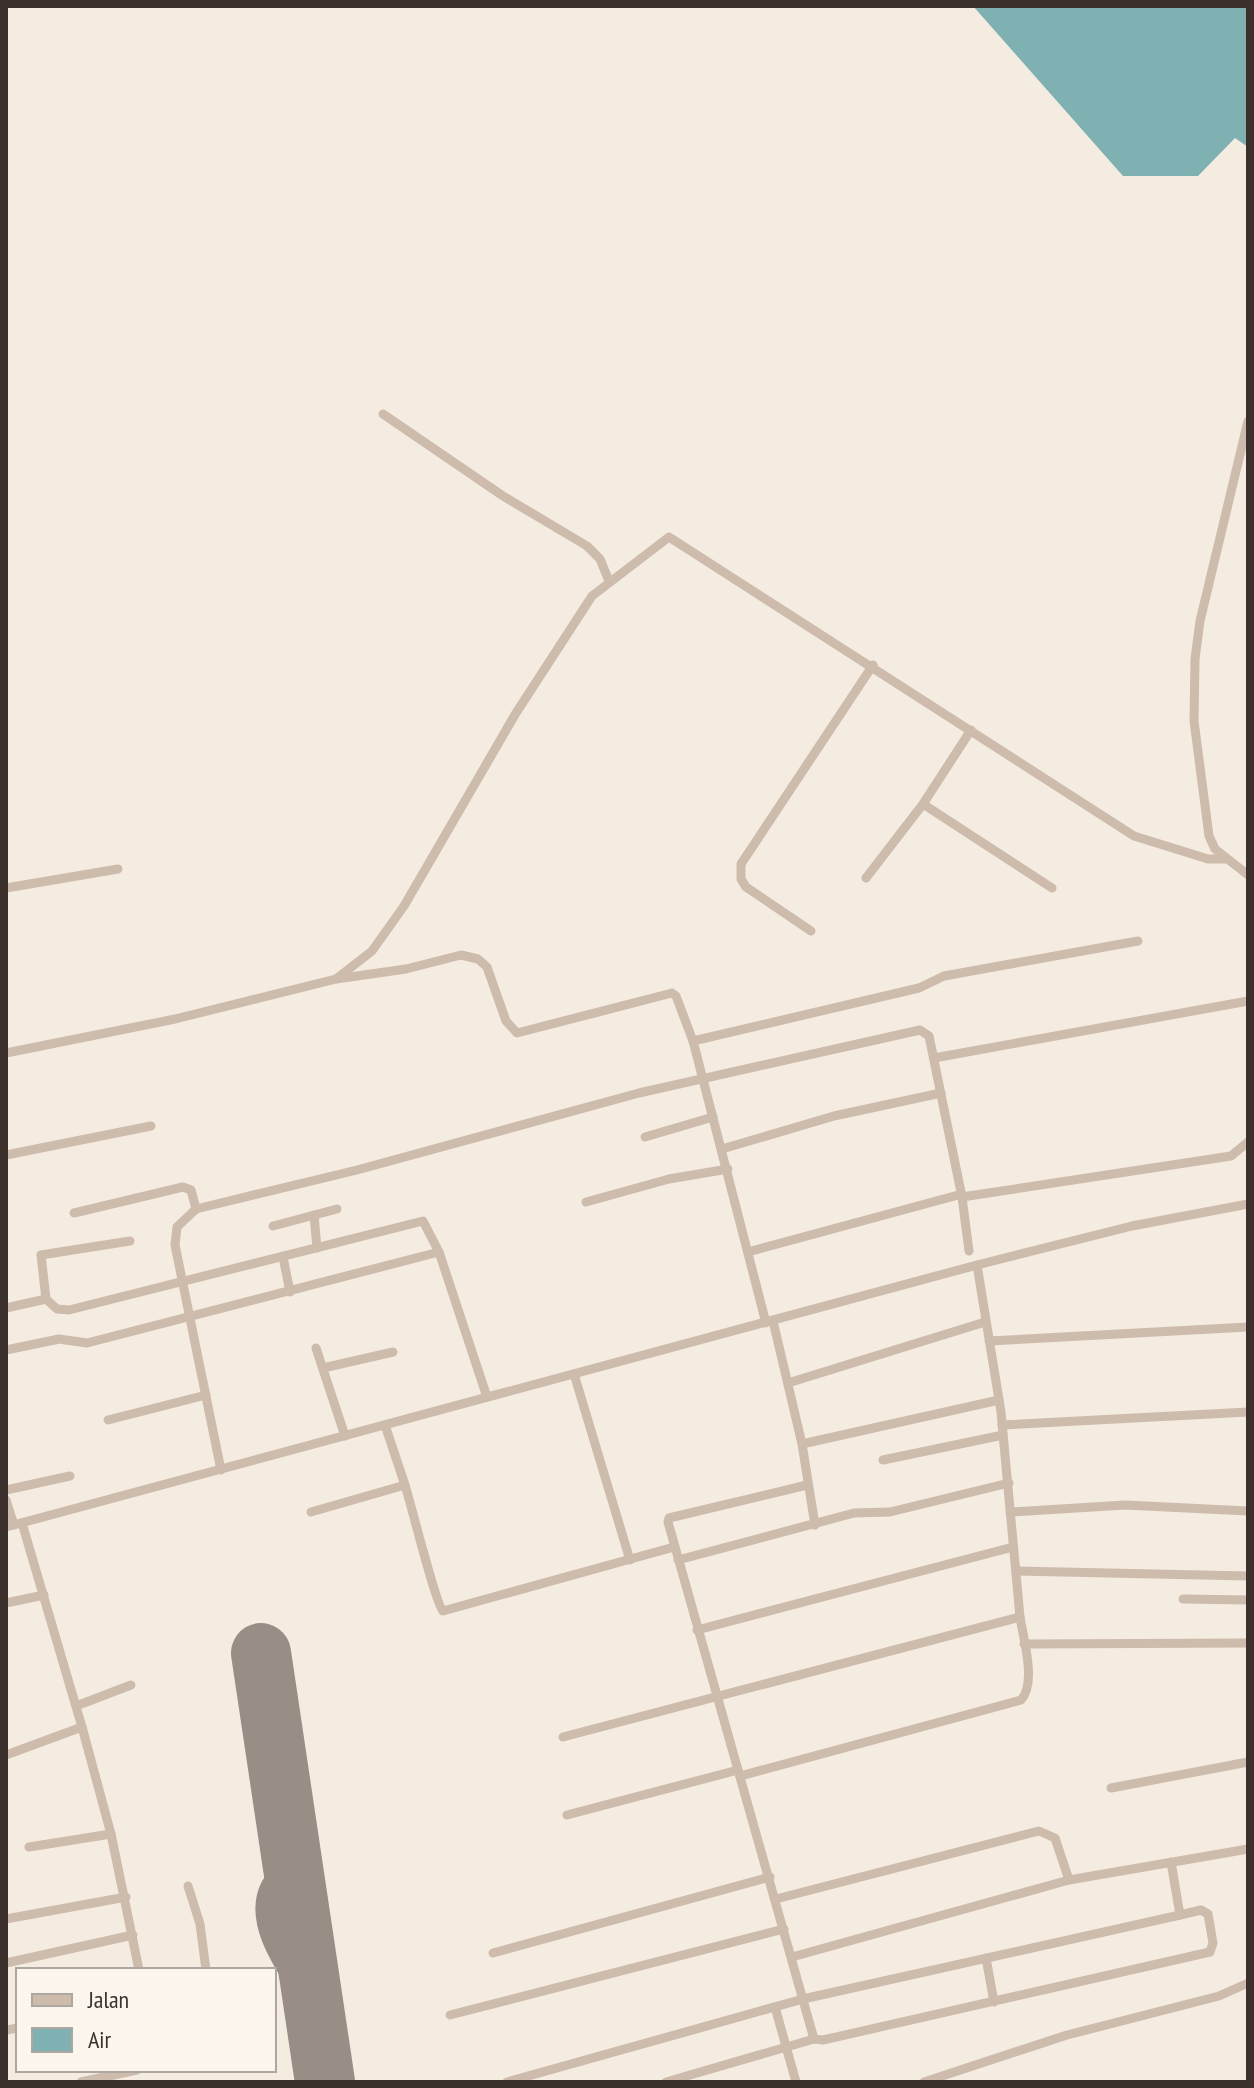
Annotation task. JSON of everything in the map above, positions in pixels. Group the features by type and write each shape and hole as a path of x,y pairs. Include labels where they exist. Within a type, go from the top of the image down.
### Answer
{"street":[{"path":"383,414 503,496 587,546 600,559 609,581"},
{"path":"1248,421 1200,621 1195,659 1194,721 1205,822 1215,849 1248,875"},
{"path":"336,979 372,951 389,929 516,713 581,610 609,581 669,537 1144,841 1208,859 1227,859"},
{"path":"811,931 746,887 741,879 741,864 873,665"},
{"path":"866,878 923,804 971,730"},
{"path":"923,804 1052,888"},
{"path":"6,888 118,869"},
{"path":"693,1041 919,988 944,976 1138,941"},
{"path":"6,1053 175,1019 336,979 469,956 487,967 513,1032 672,993 693,1041 748,1252 788,1383 815,1525"},
{"path":"934,1058 1248,1001"},
{"path":"221,1470 175,1235 184,1217 196,1209 703,1079 920,1030 929,1036 999,1400 1027,1693 1021,1700 567,1815"},
{"path":"722,1149 834,1116 941,1093"},
{"path":"645,1137 713,1117"},
{"path":"6,1155 151,1126"},
{"path":"748,1252 962,1196 1218,1158 1235,1154 1248,1142"},
{"path":"586,1202 669,1179 728,1169"},
{"path":"74,1213 183,1187 191,1190 196,1209"},
{"path":"14,1525 974,1266 1132,1226 1248,1204"},
{"path":"273,1226 337,1209"},
{"path":"314,1215 317,1248"},
{"path":"130,1241 41,1255 46,1299 57,1309 69,1310 185,1283 418,1221 427,1224 487,1397"},
{"path":"6,1350 59,1339 87,1343 439,1252"},
{"path":"283,1257 290,1292"},
{"path":"6,1308 46,1299"},
{"path":"788,1383 985,1322"},
{"path":"989,1341 1248,1327"},
{"path":"316,1348 345,1436"},
{"path":"323,1368 393,1352"},
{"path":"574,1374 630,1560"},
{"path":"108,1420 206,1395"},
{"path":"802,1444 999,1400"},
{"path":"883,1460 1002,1430 1248,1412"},
{"path":"385,1425 426,1554 435,1600 443,1611 668,1549"},
{"path":"6,1490 70,1476"},
{"path":"678,1560 854,1513 890,1512 1009,1483"},
{"path":"311,1512 405,1485"},
{"path":"807,1485 669,1518 668,1549 678,1560 733,1773 776,1899 777,1931 792,1957 814,2039"},
{"path":"6,1500 44,1595 82,1727 126,1897 139,1968"},
{"path":"1010,1512 1125,1505 1248,1511"},
{"path":"697,1630 1013,1547"},
{"path":"1016,1571 1248,1576"},
{"path":"6,1603 44,1595"},
{"path":"1183,1599 1248,1600"},
{"path":"563,1737 1020,1617"},
{"path":"1024,1644 1248,1643"},
{"path":"76,1706 131,1685"},
{"path":"6,1755 82,1727"},
{"path":"1111,1788 1248,1762"},
{"path":"776,1899 1039,1831 1055,1838 1069,1880"},
{"path":"29,1847 111,1834"},
{"path":"792,1957 1069,1880 1248,1849"},
{"path":"1171,1862 1180,1915"},
{"path":"493,1953 770,1877"},
{"path":"188,1886 198,1915 206,1968"},
{"path":"6,1919 126,1897"},
{"path":"507,2082 803,1999 1201,1910 1208,1914 1213,1931 1210,1952 823,2040 814,2039 666,2082"},
{"path":"450,2015 777,1931"},
{"path":"6,1963 133,1935"},
{"path":"986,1958 994,2002"},
{"path":"924,2082 1067,2035 1219,1996 1248,1983"},
{"path":"775,2007 796,2082"},
{"path":"81,2082 128,2072"}],"water":[{"path":"973,6 1248,6 1248,147 1235,138 1198,176 1123,176"}],"taxiway":[{"path":"295,1885 285,1880 273,1886 268,1901 268,1916 278,1949 313,2006"}],"runway":[{"path":"261,1653 325,2082"}]}
